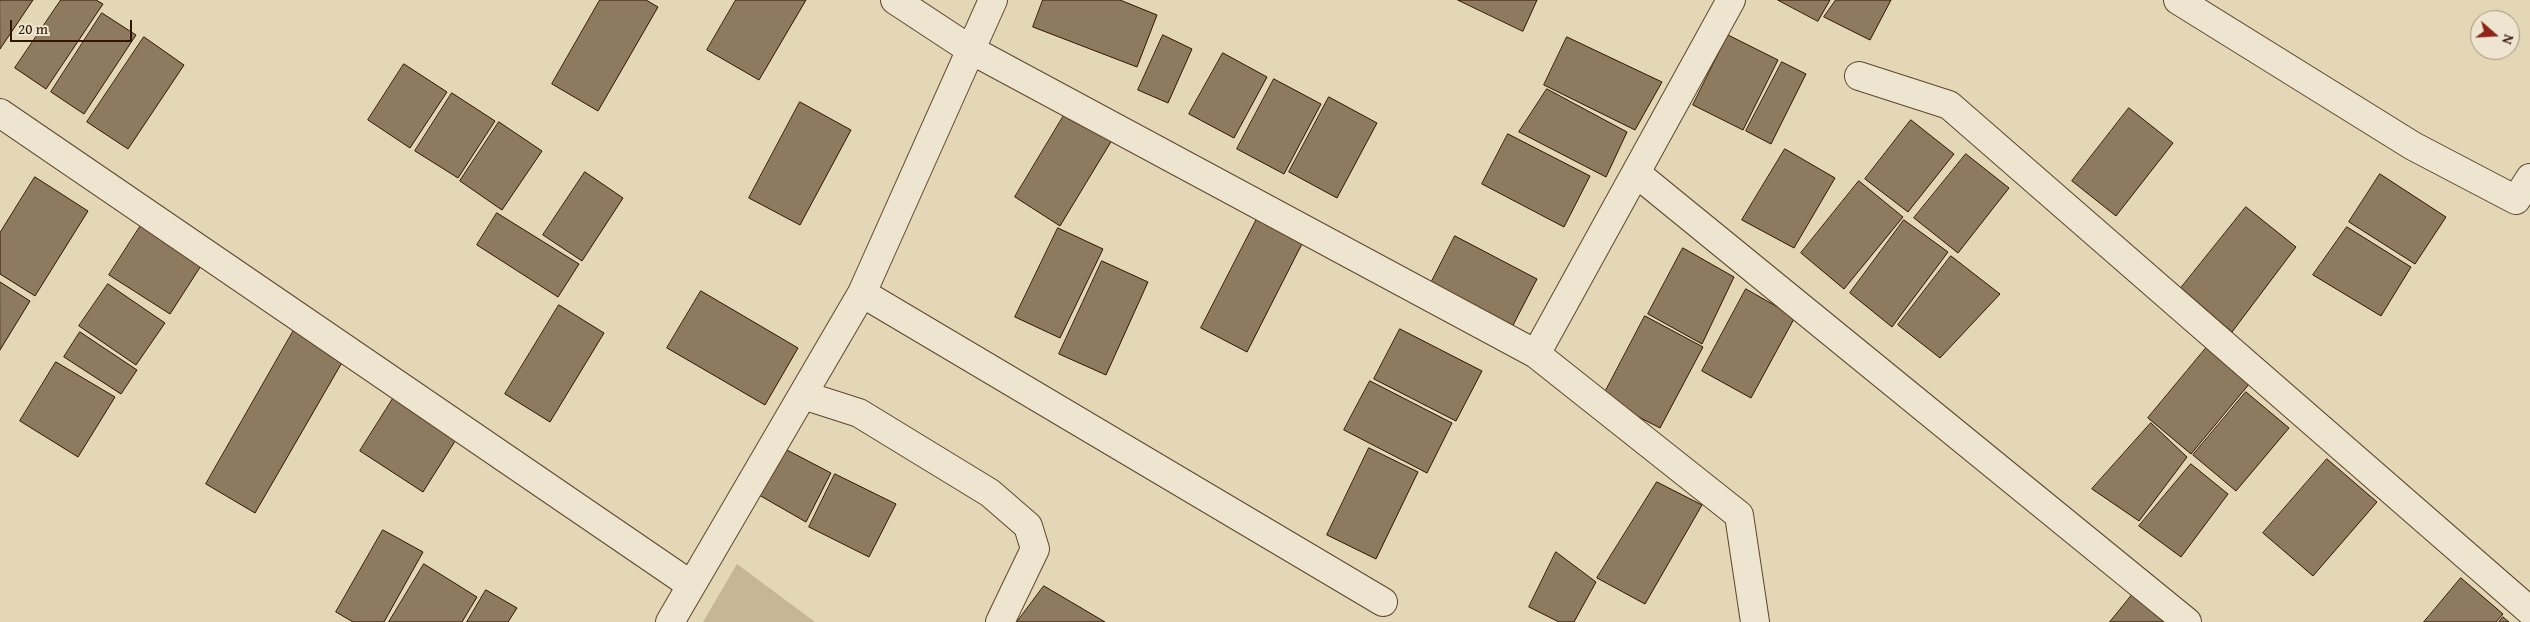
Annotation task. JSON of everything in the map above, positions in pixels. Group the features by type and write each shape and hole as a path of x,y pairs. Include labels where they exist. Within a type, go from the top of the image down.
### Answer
{"street":[{"path":"895,0 970,50 1536,354 1739,515 1756,622"},
{"path":"670,622 862,293 993,0"},
{"path":"1536,354 1731,0"},
{"path":"2178,0 2413,146 2516,200 2530,178"},
{"path":"1859,76 1949,105 2530,611"},
{"path":"0,113 692,585"},
{"path":"1636,173 2187,622"},
{"path":"862,293 1383,602"},
{"path":"803,395 859,414 917,447 990,493 1028,526 1035,550 1000,622"}],"shaded area":[{"path":"737,564 815,622 703,622"}],"building":[{"path":"0,0 33,0 0,49"},
{"path":"61,0 96,0 103,4 46,89 15,68"},
{"path":"600,0 646,0 658,7 598,111 552,84"},
{"path":"736,0 806,0 759,80 707,50"},
{"path":"1043,0 1120,0 1157,15 1137,67 1033,27"},
{"path":"1458,0 1537,0 1523,31"},
{"path":"1778,0 1830,0 1818,21"},
{"path":"1836,0 1891,0 1870,40 1824,17"},
{"path":"102,13 136,35 84,114 51,92"},
{"path":"1163,35 1192,49 1168,103 1138,90"},
{"path":"1728,35 1778,60 1743,130 1693,105"},
{"path":"144,37 184,65 128,149 87,122"},
{"path":"1567,37 1662,82 1635,130 1544,85"},
{"path":"1223,53 1267,77 1234,138 1189,114"},
{"path":"1782,62 1806,74 1771,144 1746,131"},
{"path":"404,64 447,92 410,148 368,120"},
{"path":"1274,79 1321,104 1284,174 1237,149"},
{"path":"1547,89 1627,132 1606,177 1519,132"},
{"path":"452,93 495,121 458,178 415,151"},
{"path":"1329,97 1377,123 1337,198 1289,172"},
{"path":"800,102 851,130 800,225 749,198"},
{"path":"2129,108 2173,143 2116,216 2072,181"},
{"path":"1066,112 1112,140 1060,226 1015,197"},
{"path":"1911,120 1954,154 1908,212 1865,179"},
{"path":"499,122 542,151 502,210 460,181"},
{"path":"1508,134 1590,176 1564,227 1482,184"},
{"path":"1785,149 1835,178 1794,248 1742,220"},
{"path":"1966,154 2009,188 1958,253 1914,218"},
{"path":"585,172 623,198 582,261 543,235"},
{"path":"2380,174 2446,217 2415,264 2349,222"},
{"path":"35,177 88,211 35,296 0,274 0,233"},
{"path":"1859,181 1903,217 1844,289 1801,253"},
{"path":"2246,207 2296,247 2232,332 2181,288"},
{"path":"497,213 579,264 558,297 477,245"},
{"path":"1260,213 1306,236 1247,352 1201,328"},
{"path":"145,219 206,258 170,314 109,275"},
{"path":"1904,220 1948,252 1892,327 1850,293"},
{"path":"2347,227 2411,267 2381,316 2313,275"},
{"path":"1058,228 1103,249 1060,338 1015,317"},
{"path":"1455,236 1537,279 1511,329 1429,287"},
{"path":"1683,248 1734,277 1702,344 1648,314"},
{"path":"1951,256 2000,294 1940,358 1898,325"},
{"path":"1102,261 1148,282 1106,375 1059,354"},
{"path":"0,282 30,301 0,350"},
{"path":"108,284 165,323 136,365 79,326"},
{"path":"1746,289 1795,317 1751,398 1702,371"},
{"path":"701,291 798,348 765,405 667,348"},
{"path":"559,305 604,333 550,422 505,394"},
{"path":"1645,316 1703,347 1660,428 1602,398"},
{"path":"1400,329 1482,371 1456,421 1374,379"},
{"path":"294,330 344,359 255,513 206,484"},
{"path":"80,332 137,370 121,394 64,357"},
{"path":"2207,347 2250,383 2191,454 2148,418"},
{"path":"56,362 115,397 78,457 20,421"},
{"path":"1370,381 1452,423 1427,473 1344,430"},
{"path":"2246,392 2289,428 2236,491 2193,455"},
{"path":"394,397 457,438 423,492 360,451"},
{"path":"2151,423 2187,457 2139,521 2092,489"},
{"path":"1369,448 1418,472 1376,559 1327,535"},
{"path":"787,450 831,473 806,522 759,495"},
{"path":"2327,459 2377,502 2313,576 2263,533"},
{"path":"2191,464 2228,494 2181,557 2139,526"},
{"path":"835,474 896,504 869,557 809,527"},
{"path":"1657,482 1702,505 1645,604 1597,578"},
{"path":"383,530 423,552 384,622 353,622 336,612"},
{"path":"1556,552 1596,582 1574,622 1559,622 1529,607"},
{"path":"424,564 477,597 462,622 389,622"},
{"path":"2461,578 2503,614 2496,622 2424,622"},
{"path":"1044,586 1105,622 1017,622"},
{"path":"486,590 517,608 508,622 467,622"},
{"path":"2132,595 2164,622 2110,622"},
{"path":"2503,617 2509,622 2499,622"}]}
